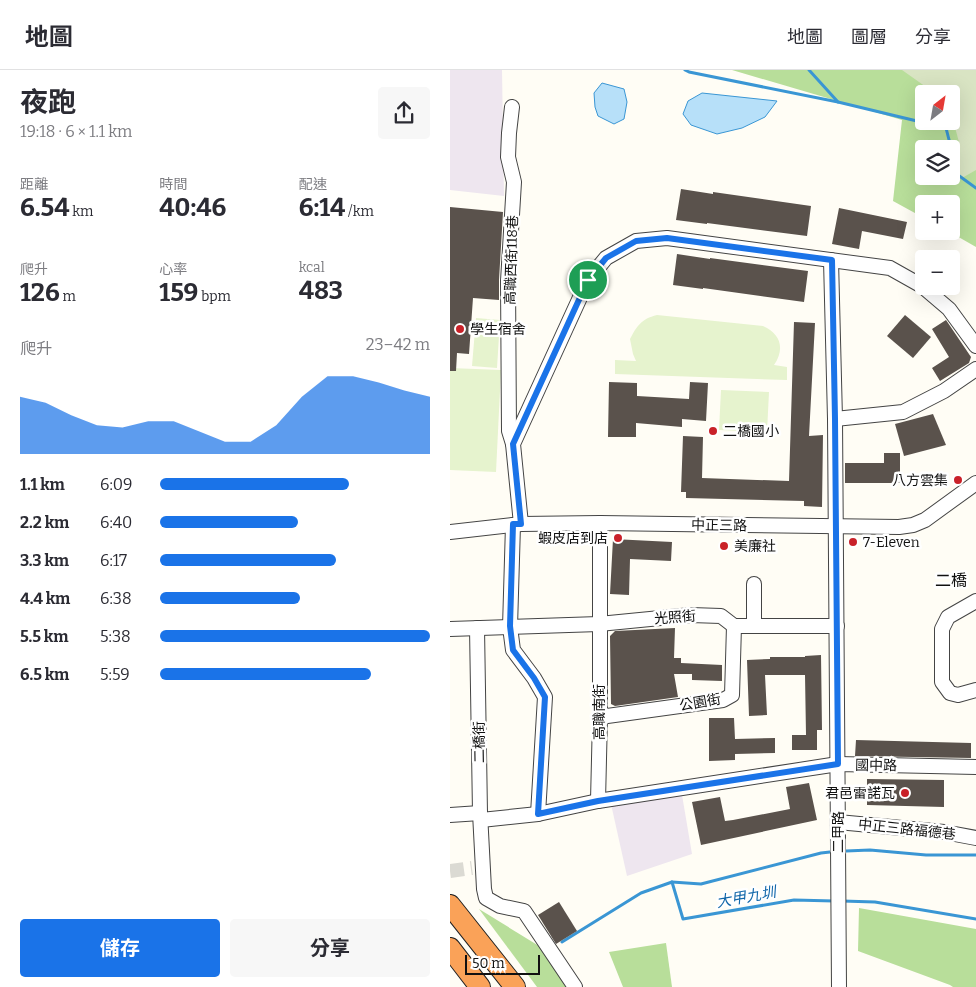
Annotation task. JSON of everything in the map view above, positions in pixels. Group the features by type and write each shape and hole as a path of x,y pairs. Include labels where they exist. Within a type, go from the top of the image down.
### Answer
{"highway":[{"path":"450,905 515,987"},
{"path":"450,948 480,987"}],"street":[{"name":"高職西街118巷","path":"512,107 508,156 514,182 508,281 509,431 513,444 517,524 510,626 513,650 534,678 545,697 538,814"},
{"path":"513,444 588,280 606,258 636,241 667,238 890,268 922,286 949,309 976,346"},
{"name":"二甲路","path":"832,260 839,987"},
{"path":"835,419 903,412 944,391 976,369"},
{"name":"中正三路","path":"450,532 517,524 600,522 899,527 913,525 925,520 976,483"},
{"name":"高職南街","path":"598,801 600,522"},
{"path":"754,584 754,626"},
{"path":"976,601 948,617 942,630 942,682 950,693 958,695 976,690"},
{"name":"光照街","path":"510,626 599,624 691,615 722,616 734,626 837,626"},
{"path":"450,629 510,626"},
{"name":"公園街","path":"600,717 723,700 732,695 734,626"},
{"name":"二橋街","path":"477,628 481,816 478,867 486,898 500,906 524,911 575,987"},
{"name":"國中路","path":"598,801 838,764 976,767"},
{"path":"450,815 514,816 538,814 598,801"},
{"name":"中正三路福德巷","path":"838,822 944,832 976,838"}],"shaded area":[{"path":"450,70 502,70 504,196 450,190"},
{"path":"682,795 692,854 627,876 611,804"}],"green space":[{"path":"732,70 932,70 941,85 915,85 915,130 960,130 960,115 976,139 976,247 960,238 960,195 915,195 915,213 893,201 902,120"},
{"path":"902,70 976,70 976,170 960,179 960,140 956,130 960,130 960,85 923,85"},
{"path":"657,315 763,326 769,329 777,338 780,348 774,365 787,367 787,380 615,374 615,360 636,361 630,339 640,324"},
{"path":"476,318 500,320 497,368 472,366"},
{"path":"450,368 501,370 496,472 450,470"},
{"path":"721,390 769,392 767,432 719,430"},
{"path":"859,908 976,929 976,987 953,987 858,951"},
{"path":"479,909 539,946 569,987 537,987"},
{"path":"666,943 672,987 623,987 609,952"}],"water":[{"path":"602,83 624,89 627,102 624,119 614,124 598,116 595,107 594,93"},
{"path":"702,93 777,101 765,117 742,128 717,134 691,125 683,114 688,101"}],"building":[{"path":"681,189 811,206 807,236 676,220"},
{"path":"450,207 503,212 499,300 473,298 469,354 457,353 456,371 450,371"},
{"path":"839,208 907,222 903,239 862,231 859,249 832,244"},
{"path":"677,254 808,271 804,302 673,285"},
{"path":"905,315 931,337 913,358 887,336"},
{"path":"946,320 971,357 969,363 940,381 932,368 949,357 932,329"},
{"path":"794,322 815,323 809,436 823,435 822,507 804,506 804,501 686,498 686,492 681,492 683,436 703,437 702,478 789,481"},
{"path":"609,382 637,383 637,396 689,399 690,382 708,383 706,421 682,419 682,427 636,423 636,437 608,437"},
{"path":"933,414 946,445 904,456 895,424"},
{"path":"884,453 900,453 900,483 845,483 845,463 884,463"},
{"path":"613,539 672,542 671,561 630,559 629,595 610,594"},
{"path":"675,628 674,658 681,658 681,663 722,665 722,681 692,680 692,674 674,674 678,697 615,706 611,704 610,636 615,631"},
{"path":"821,655 822,730 817,730 817,750 792,750 792,735 806,735 805,675 765,675 767,715 749,716 747,660"},
{"path":"709,718 734,718 735,739 775,738 775,753 735,754 735,760 709,761"},
{"path":"856,740 971,743 971,758 855,756"},
{"name":"君邑雷諾瓦","path":"867,779 944,780 944,807 867,805"},
{"path":"809,783 817,820 701,845 692,802 720,797 725,821 733,820 790,809 786,787"},
{"path":"559,902 577,931 556,944 538,915"}],"waterway":[{"name":"大甲九圳","path":"685,70 838,102"},
{"name":"大甲九圳","path":"809,70 838,102 946,128 958,175 976,188"},
{"path":"846,851 870,850 926,855 976,855"},
{"path":"672,882 701,884 830,852"},
{"name":"大甲九圳","path":"562,942 641,893 672,882 683,919 794,900 834,901"},
{"name":"大甲九圳","path":"842,901 875,902 976,919"}],"tunnel":[{"path":"450,871 472,868"}],"place":[{"name":"學生宿舍","path":"460,329"},
{"name":"二橋國小","path":"713,431"},
{"name":"八方雲集","path":"958,480"},
{"name":"蝦皮店到店","path":"618,538"},
{"name":"7-Eleven","path":"853,542"},
{"name":"美廉社","path":"724,546"},
{"name":"君邑雷諾瓦","path":"905,793"}],"district":[{"name":"二橋","path":"951,580"}],"route":[{"path":"667,238 832,260 838,764 598,801 538,814 545,697 534,678 513,650 510,626 513,524 521,524 513,444 588,280 606,258 636,241 667,238"}]}
